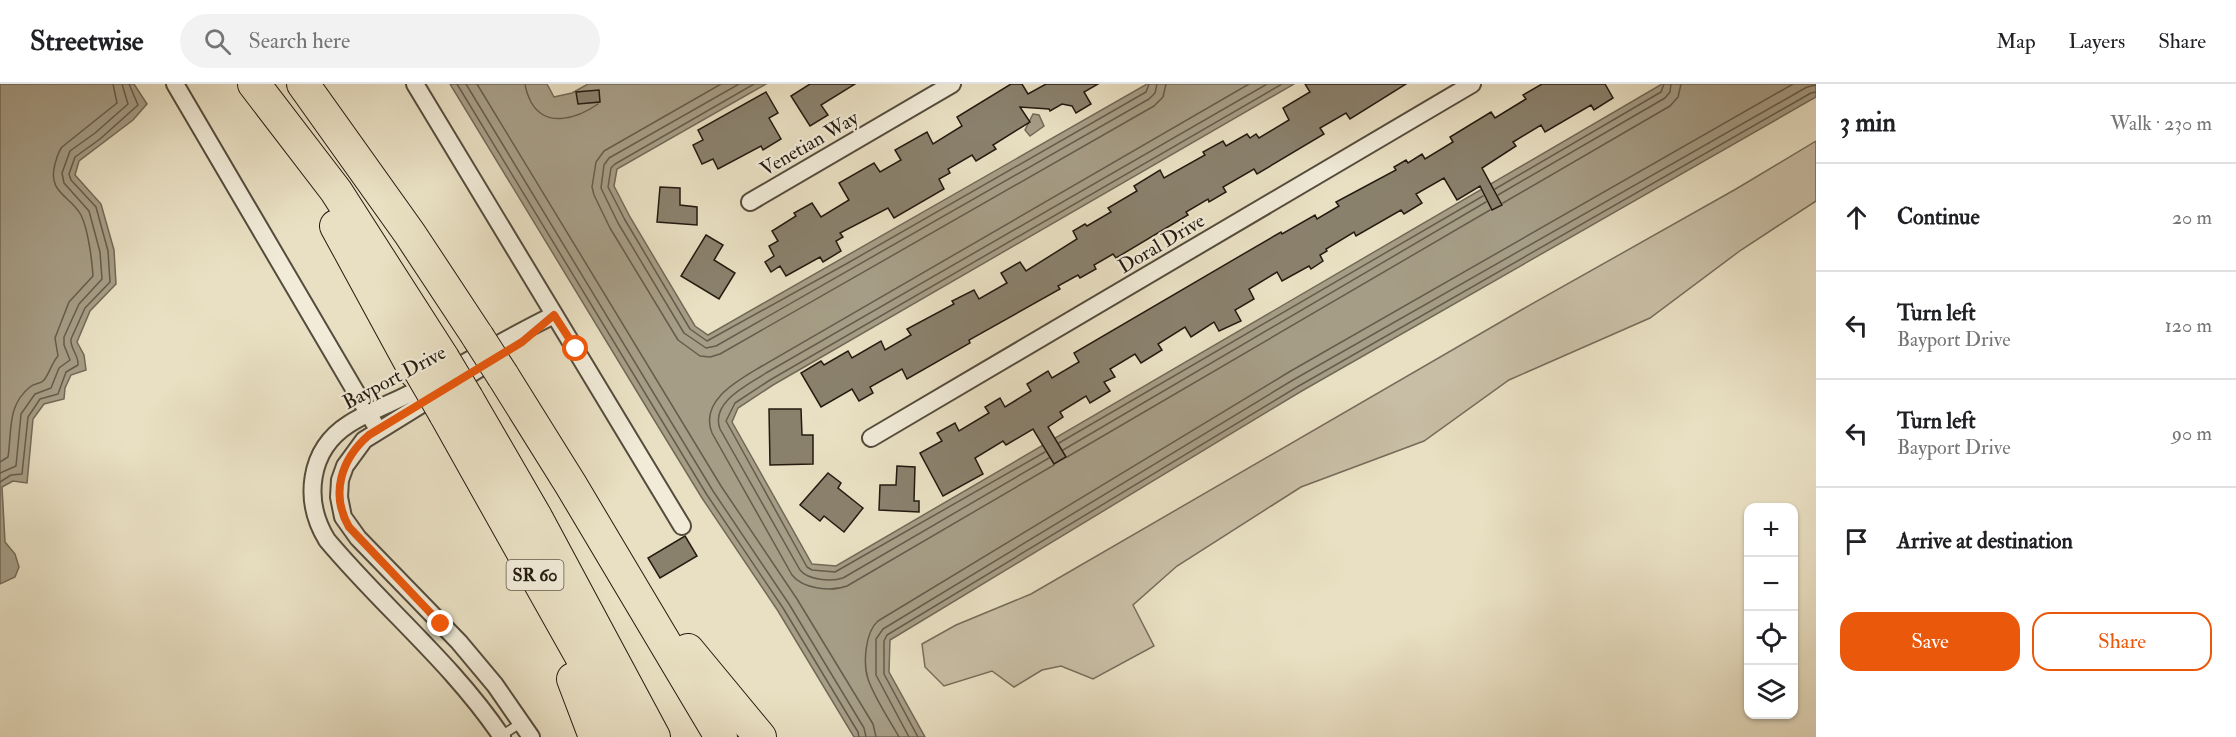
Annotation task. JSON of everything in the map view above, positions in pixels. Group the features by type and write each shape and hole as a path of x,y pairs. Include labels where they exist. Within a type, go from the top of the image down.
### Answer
{"highway":[{"name":"SR 60","path":"253,84 386,315 450,410 596,683 621,737"},
{"path":"253,84 336,191 443,358 450,410 537,518 654,737"},
{"path":"303,84 410,234 503,376 619,563 721,737"},
{"name":"SR 60","path":"450,410 564,660 595,737"},
{"path":"619,563 760,737"}],"street":[{"path":"176,84 378,429"},
{"path":"414,84 682,526"},
{"name":"Venetian Way","path":"750,202 952,84"},
{"name":"Doral Drive","path":"871,438 1472,84"},
{"name":"Bayport Drive","path":"500,736 477,701 444,663 327,540 316,519 311,489 312,478 319,457 338,433 349,424 410,394 516,333 554,315"},
{"name":"Bayport Drive","path":"526,730 495,685 459,642 358,538 343,517 339,497 343,471 358,446 378,429 522,342 554,315"}],"lane":[{"path":"500,736 526,730"}],"shaded area":[{"path":"1816,141 1816,201 1741,250 1650,318 1509,380 1424,441 1301,487 1177,566 1133,605 1154,646 1093,679 1061,666 1042,670 1014,687 992,671 944,686 925,667 922,644 956,625 1031,594"}],"water":[{"path":"0,84 134,84 147,104 133,120 79,161 75,175 101,204 114,250 116,284 90,311 77,342 84,355 86,370 71,375 65,388 64,399 44,404 33,419 27,483 13,481 2,487 5,542 15,554 19,567 15,577 0,584"},
{"path":"450,84 547,84 554,97 572,93 588,84 766,84 617,169 614,186 630,217 695,326 708,335 1147,84 1294,84 773,385 738,408 732,422 812,564 836,566 1662,84 1816,84 1816,97 1300,392 890,640 889,672 925,737 854,737 778,611 702,498"},
{"path":"1033,114 1039,115 1044,126 1030,136 1025,130"}],"building":[{"path":"810,84 855,84 821,105 828,115 810,126 791,96"},
{"path":"1011,84 1022,84 1028,94 1046,84 1098,84 1084,92 1091,104 1076,113 1072,106 1062,104 1050,111 1049,109 1020,107 1030,122 993,145 996,149 976,161 972,155 948,169 950,173 939,179 944,189 894,218 888,208 840,233 843,237 836,241 841,251 823,262 820,257 786,276 780,266 771,272 765,262 774,256 769,246 778,241 772,231 796,216 794,213 812,203 821,217 849,200 839,183 874,163 880,172 901,160 895,150 927,132 933,144 962,126 957,117"},
{"path":"1305,84 1406,84 1350,119 1346,113 1320,128 1324,134 1257,174 1254,169 1223,187 1226,192 1186,212 1188,215 1116,258 1113,254 1094,265 1096,269 1080,278 1078,275 1058,286 1060,289 969,340 970,343 907,379 902,369 870,387 873,393 859,401 852,389 821,407 801,373 821,361 824,365 848,351 852,358 881,341 885,350 911,335 907,329 954,304 952,301 974,290 979,299 1007,283 1001,273 1020,262 1026,271 1077,239 1073,231 1111,212 1108,208 1137,191 1134,186 1160,170 1164,178 1205,155 1203,152 1223,141 1226,146 1247,134 1250,138 1256,134 1259,138 1289,120 1283,108 1310,92"},
{"path":"1542,84 1605,84 1613,98 1594,110 1591,105 1545,132 1541,125 1513,142 1516,146 1482,168 1502,205 1492,210 1480,186 1457,200 1444,178 1416,194 1422,203 1404,214 1401,210 1356,236 1354,232 1326,249 1327,251 1320,255 1323,261 1311,269 1309,266 1282,281 1277,272 1249,289 1254,299 1235,310 1241,321 1219,331 1214,322 1191,337 1185,327 1158,344 1162,350 1141,363 1135,354 1110,369 1115,377 1104,382 1110,391 1090,403 1086,396 1060,412 1063,417 1048,427 1066,457 1054,464 1033,429 1006,445 1003,441 975,458 983,474 943,496 920,453 942,441 937,433 955,423 959,431 989,413 985,407 1000,398 1005,407 1031,391 1027,384 1048,371 1052,378 1079,362 1074,353 1281,232 1282,234 1315,215 1317,219 1339,206 1336,202 1396,170 1394,167 1406,160 1408,163 1422,154 1425,159 1453,142 1450,137 1491,112 1495,118 1526,99 1523,95"},
{"path":"599,90 600,102 578,104 576,92"},
{"path":"766,92 778,113 769,118 781,139 763,150 761,146 718,169 713,159 702,164 693,145 703,140 698,130"},
{"path":"660,187 680,188 680,205 697,207 697,225 657,222"},
{"path":"706,235 723,245 714,260 735,273 719,299 681,276"},
{"path":"769,409 801,409 802,435 813,435 813,464 770,465"},
{"path":"897,466 915,467 914,501 919,501 919,512 879,510 880,485 896,485"},
{"path":"828,473 841,483 838,488 863,508 844,532 824,516 820,521 800,505"},
{"path":"685,536 697,556 660,578 648,558"}],"route":[{"path":"441,624 349,527 339,503 340,480 345,466 353,452 369,435 522,342 554,315 576,349"}]}
